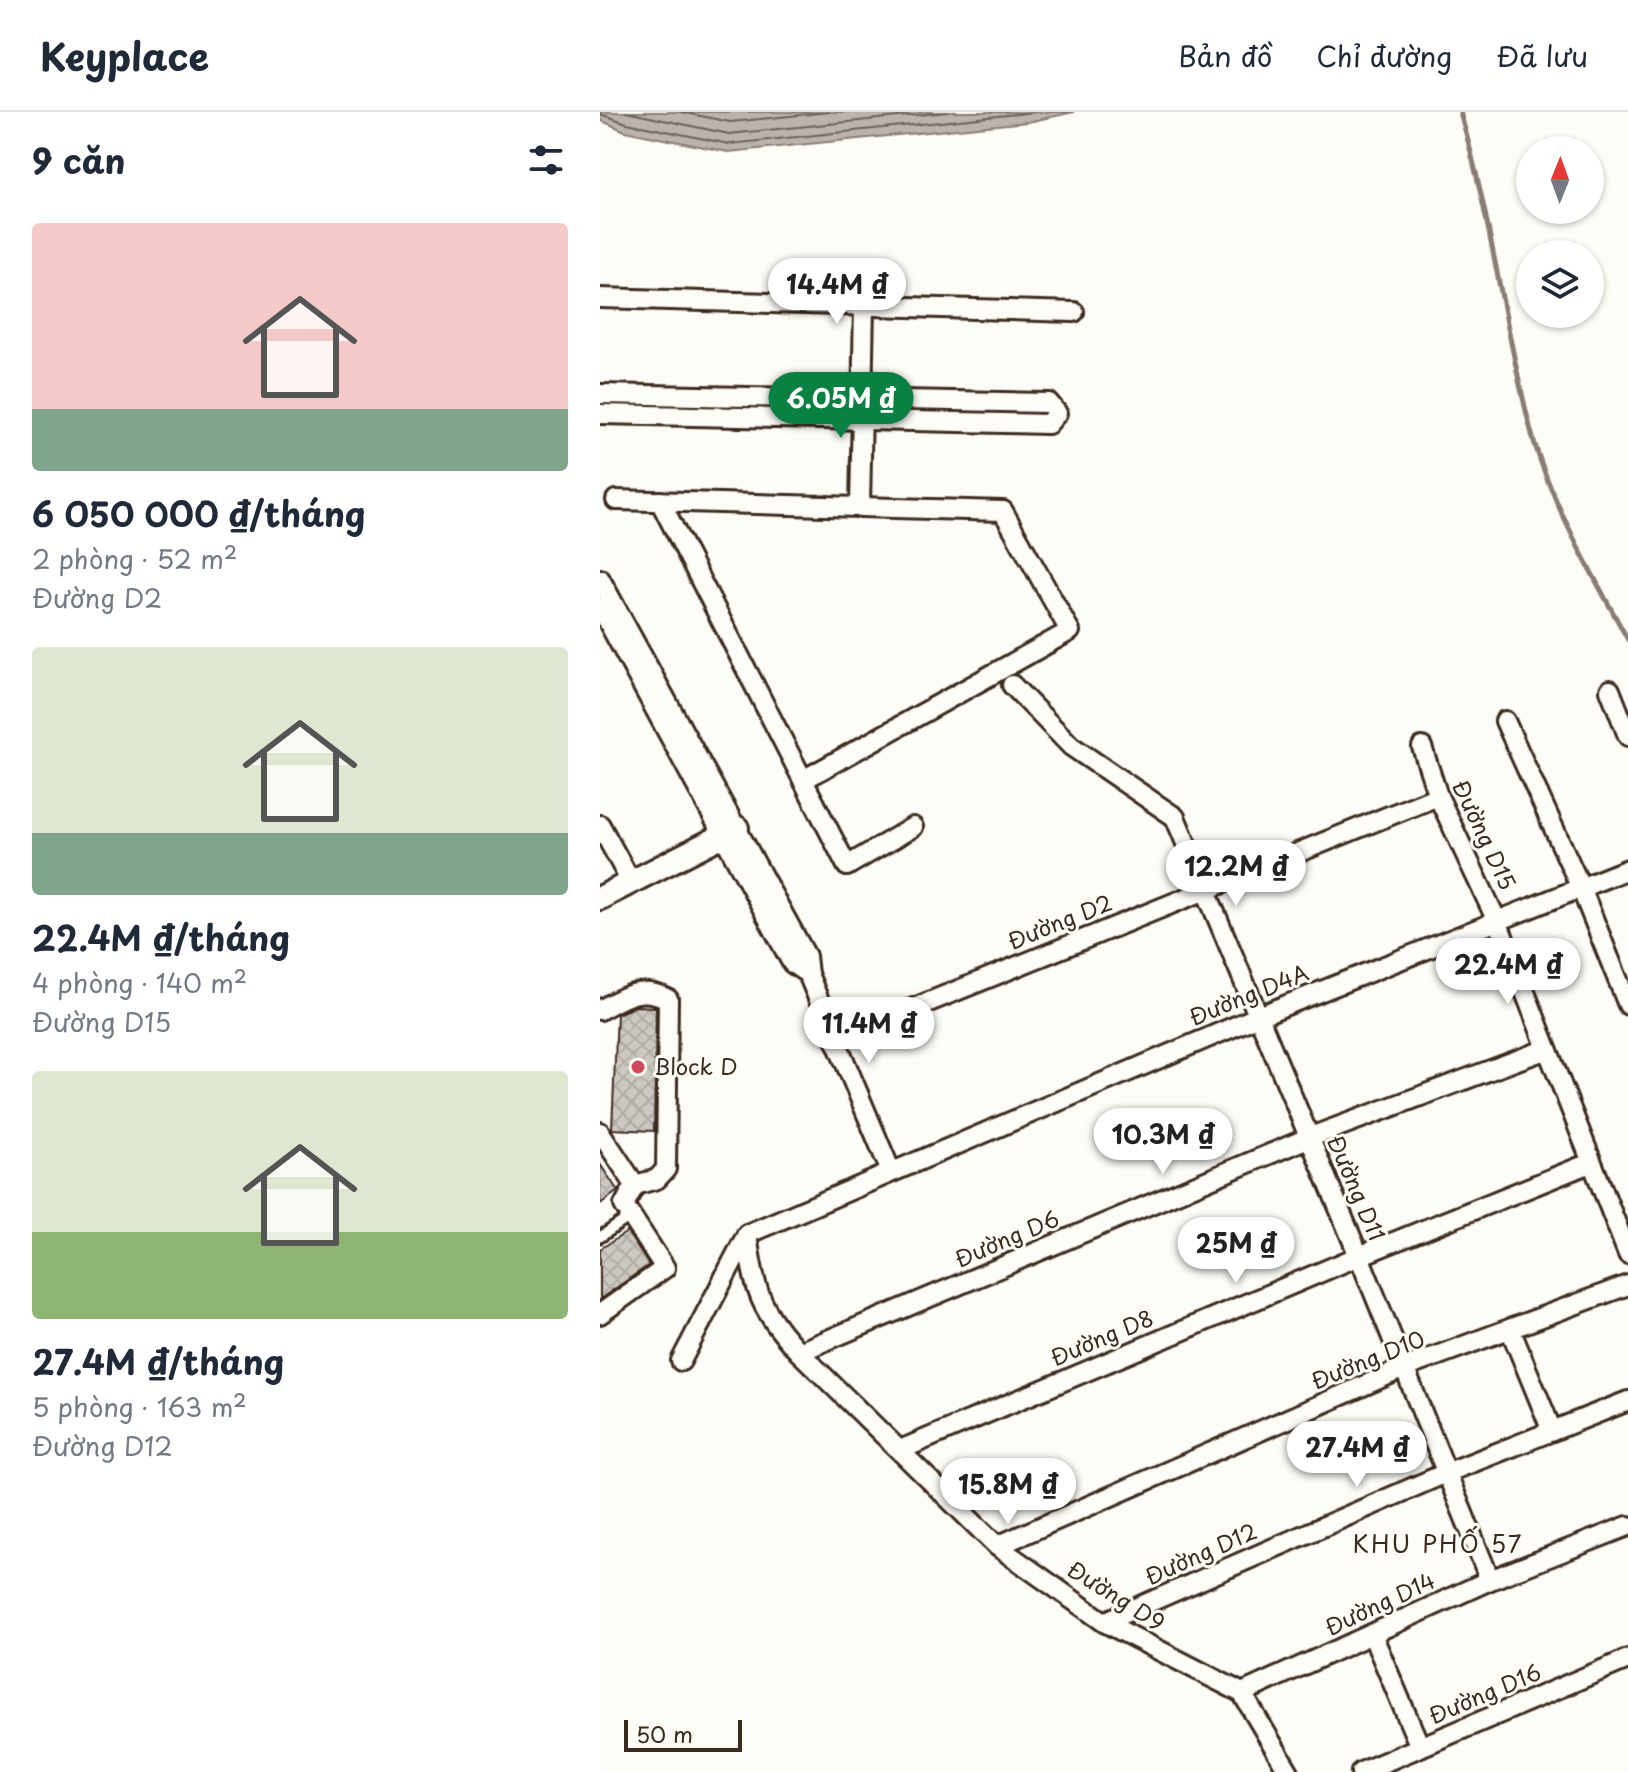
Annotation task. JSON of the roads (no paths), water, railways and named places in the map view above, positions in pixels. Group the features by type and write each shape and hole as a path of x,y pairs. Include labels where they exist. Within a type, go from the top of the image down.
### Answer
{"street":[{"path":"600,298 1074,312"},
{"path":"860,507 864,306"},
{"path":"600,394 1049,403 1057,413 1048,424 600,414"},
{"path":"616,500 1003,511 1070,631 803,780"},
{"path":"660,501 847,866 913,827"},
{"path":"600,579 731,831"},
{"path":"600,607 806,956 808,974 891,1172"},
{"name":"Đường D11","path":"1012,685 1071,746 1175,817 1359,1256 1490,1580"},
{"path":"1610,690 1628,736"},
{"path":"1505,721 1581,888 1628,1005"},
{"name":"Đường D15","path":"1422,747 1438,796 1497,921 1628,1254"},
{"name":"Đường D2","path":"835,1040 1438,796"},
{"path":"600,825 631,882"},
{"path":"600,898 731,831"},
{"name":"Đường D4A","path":"747,1234 1259,1016 1628,869"},
{"path":"600,1010 634,991 653,992 668,999 666,1169 657,1179 635,1185 624,1205 665,1268 600,1314"},
{"name":"Đường D6","path":"799,1352 1308,1138 1547,1049"},
{"path":"600,1132 635,1185"},
{"name":"Đường D8","path":"900,1450 1359,1256 1590,1163"},
{"path":"681,1361 747,1234"},
{"name":"Đường D9","path":"747,1234 753,1283 773,1325 997,1546 1104,1622 1242,1693"},
{"name":"Đường D10","path":"997,1546 1404,1368 1511,1331 1628,1285"},
{"path":"1511,1331 1552,1431"},
{"name":"Đường D12","path":"1104,1622 1446,1473 1628,1401"},
{"name":"Đường D14","path":"1242,1693 1490,1580 1628,1526"},
{"path":"1372,1634 1420,1747"},
{"name":"Đường D16","path":"1361,1772 1628,1659"},
{"path":"1242,1693 1289,1772"}],"lane":[{"path":"600,1237 631,1216"}],"water":[{"path":"600,112 1074,112 1028,122 728,152 625,131 600,120"}],"waterway":[{"path":"1460,112 1480,189 1537,451 1559,507 1628,640"}],"place":[{"name":"Block D","path":"638,1067"}],"district":[{"name":"KHU PHỐ 57","path":"1438,1545"}]}
